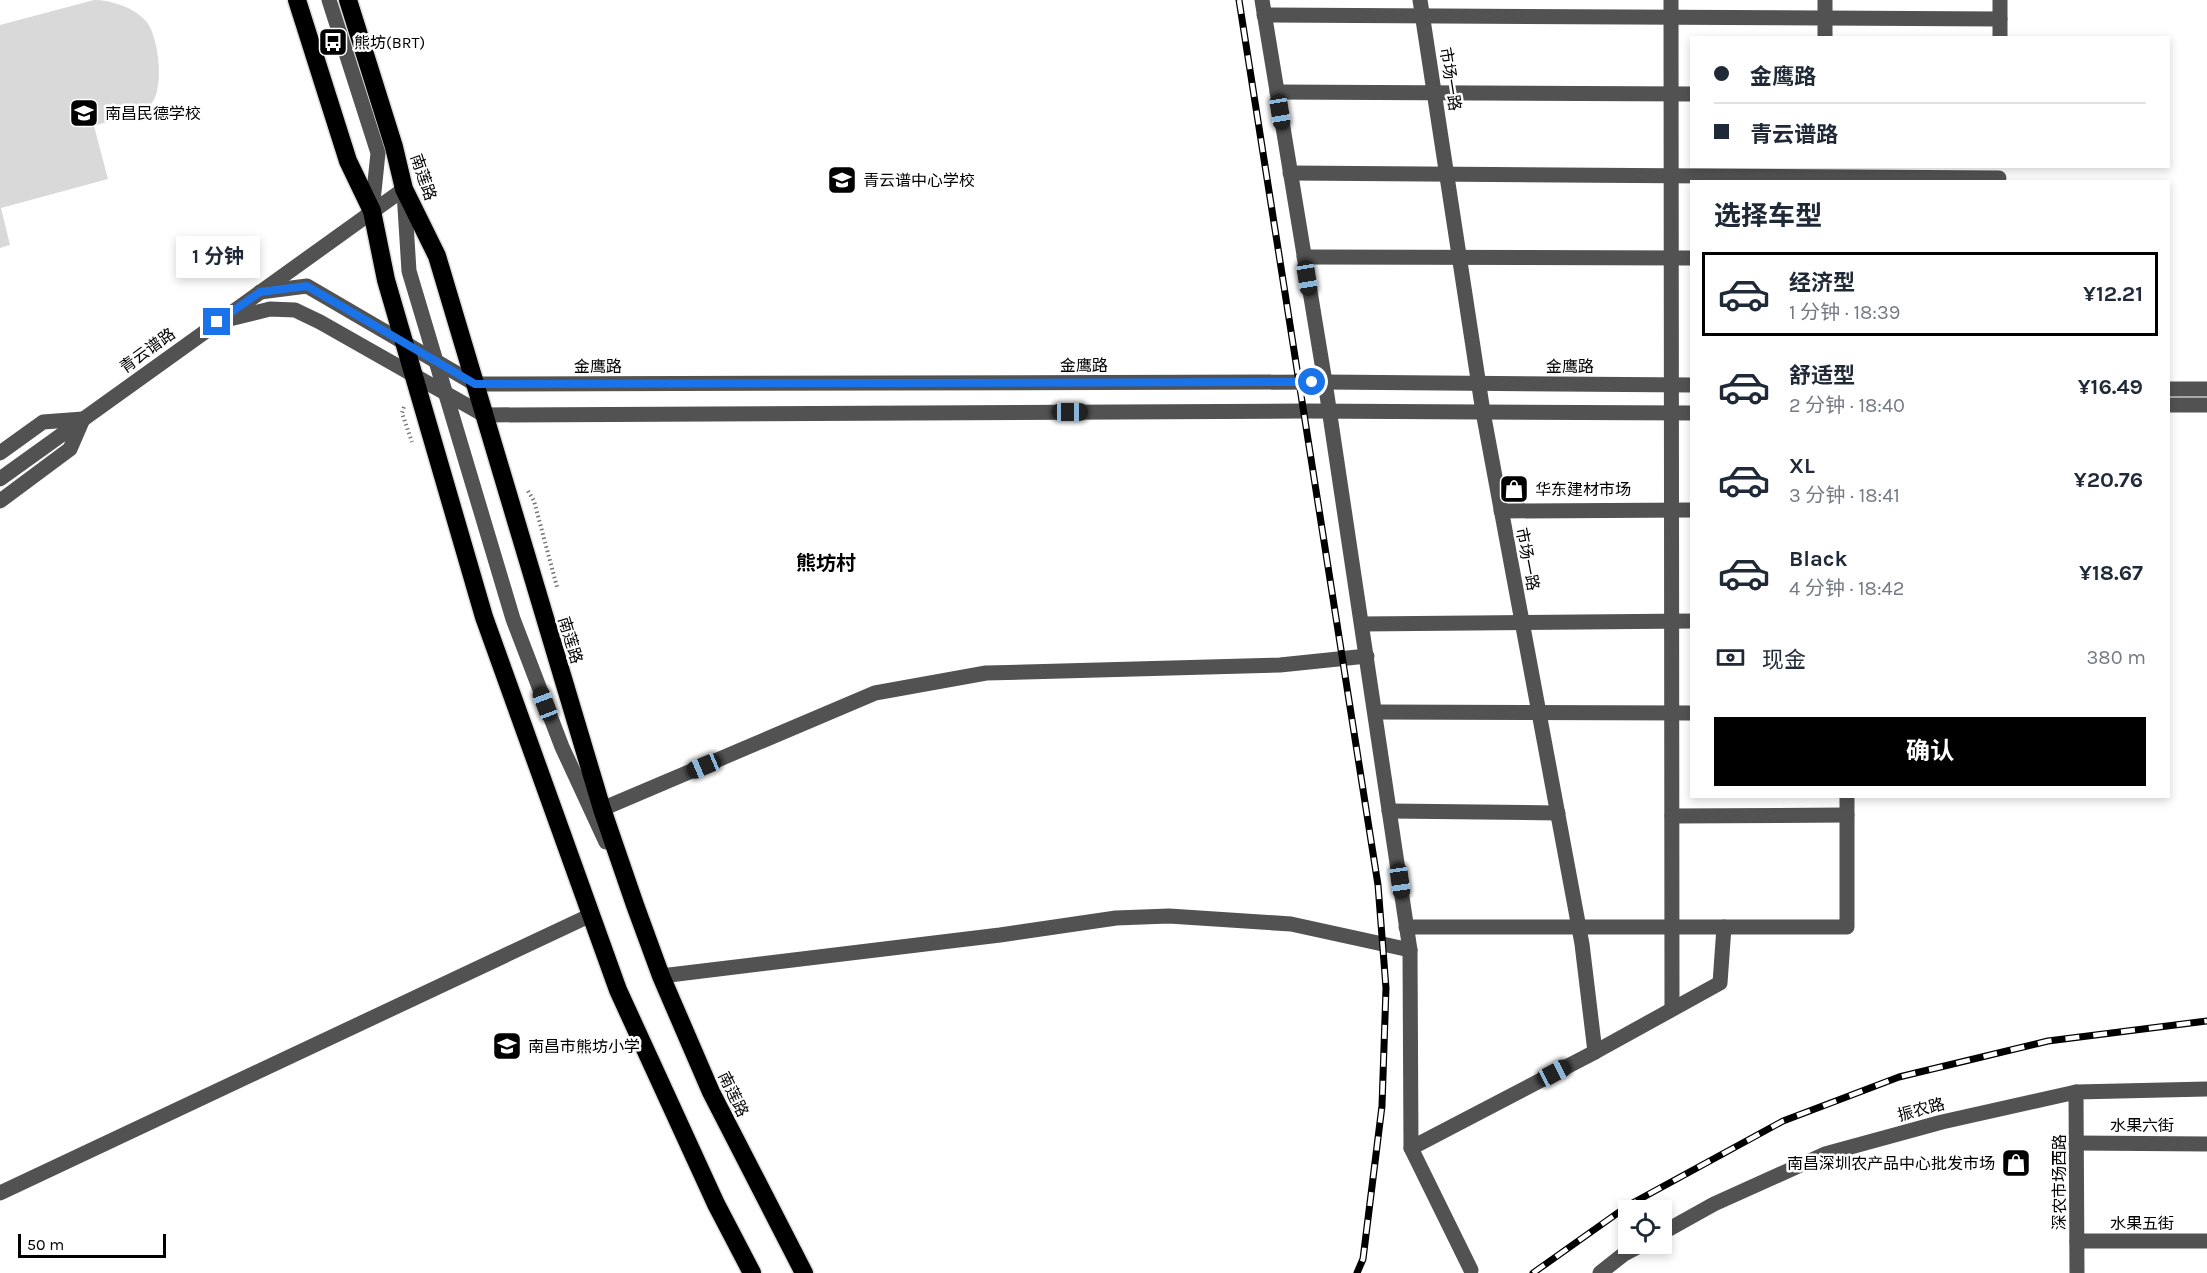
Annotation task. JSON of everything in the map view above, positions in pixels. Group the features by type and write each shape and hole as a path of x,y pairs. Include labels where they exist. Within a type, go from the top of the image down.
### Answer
{"highway":[{"path":"297,0 348,161 372,211 386,280 484,617 618,990 716,1204 752,1273"},
{"name":"南莲路","path":"348,0 394,147 404,189 437,256 602,809 635,905 661,976 711,1092 804,1273"}],"street":[{"path":"329,0 378,153 372,211"},
{"name":"市场一路","path":"1420,0 1483,412 1579,927 1594,1052"},
{"path":"1671,0 1672,1008"},
{"path":"1825,36 1826,0"},
{"path":"2000,0 2000,36"},
{"path":"1471,1270 1411,1148 1410,950 1325,382 1263,8 1423,16 2000,19"},
{"path":"1277,92 1690,94"},
{"path":"1290,173 1671,176 1999,175"},
{"path":"404,189 409,271 513,619 562,747 635,905"},
{"name":"青云谱路","path":"0,479 404,189"},
{"path":"1304,257 1690,258"},
{"path":"260,292 307,286 475,384"},
{"path":"217,322 270,309 295,310 484,415 1328,411 1690,413"},
{"name":"金鹰路","path":"475,384 1325,382 1690,385"},
{"path":"2170,389 2207,389"},
{"path":"2170,405 2207,405"},
{"path":"0,453 43,422 83,418 70,448 0,501"},
{"path":"1501,511 1690,510"},
{"path":"1362,624 1690,621"},
{"path":"602,809 875,693 986,673 1280,665 1367,656"},
{"path":"1375,712 1690,712"},
{"path":"1406,927 1847,927 1847,798"},
{"path":"1389,811 1558,813"},
{"path":"1672,816 1847,815"},
{"path":"0,1193 591,915"},
{"path":"661,976 1000,935 1116,918 1169,916 1291,924 1410,950"},
{"path":"1411,1148 1720,983 1724,927"},
{"name":"振农路","path":"1672,1227 1714,1204 1826,1155 1942,1122 2076,1092 2207,1089"},
{"name":"深农市场西路","path":"2076,1092 2077,1273"},
{"name":"水果六街","path":"2076,1143 2207,1144"},
{"name":"水果五街","path":"2077,1241 2207,1240"},
{"path":"1600,1273 1624,1254"}],"path":[{"path":"523,482 534,501 558,591"}],"shaded area":[{"name":"南昌民德学校","path":"94,0 107,1 128,8 140,15 150,27 157,49 159,75 155,97 151,104 140,111 94,126 108,179 1,208 10,245 0,248 0,25"}],"railway":[{"path":"1239,0 1378,885 1386,988 1382,1106 1363,1259 1357,1273"},
{"path":"1533,1273 1629,1205 1783,1121 1899,1077 2048,1041 2207,1021"}],"place":[{"name":"熊坊(BRT)","path":"333,42"},
{"name":"南昌民德学校","path":"84,113"},
{"name":"青云谱中心学校","path":"842,180"},
{"name":"华东建材市场","path":"1514,489"},
{"name":"南昌市熊坊小学","path":"507,1046"},
{"name":"南昌深圳农产品中心批发市场","path":"2016,1163"}],"district":[{"name":"熊坊村","path":"826,563"}],"route":[{"path":"217,322 260,292 307,286 475,384 1312,382"}]}
